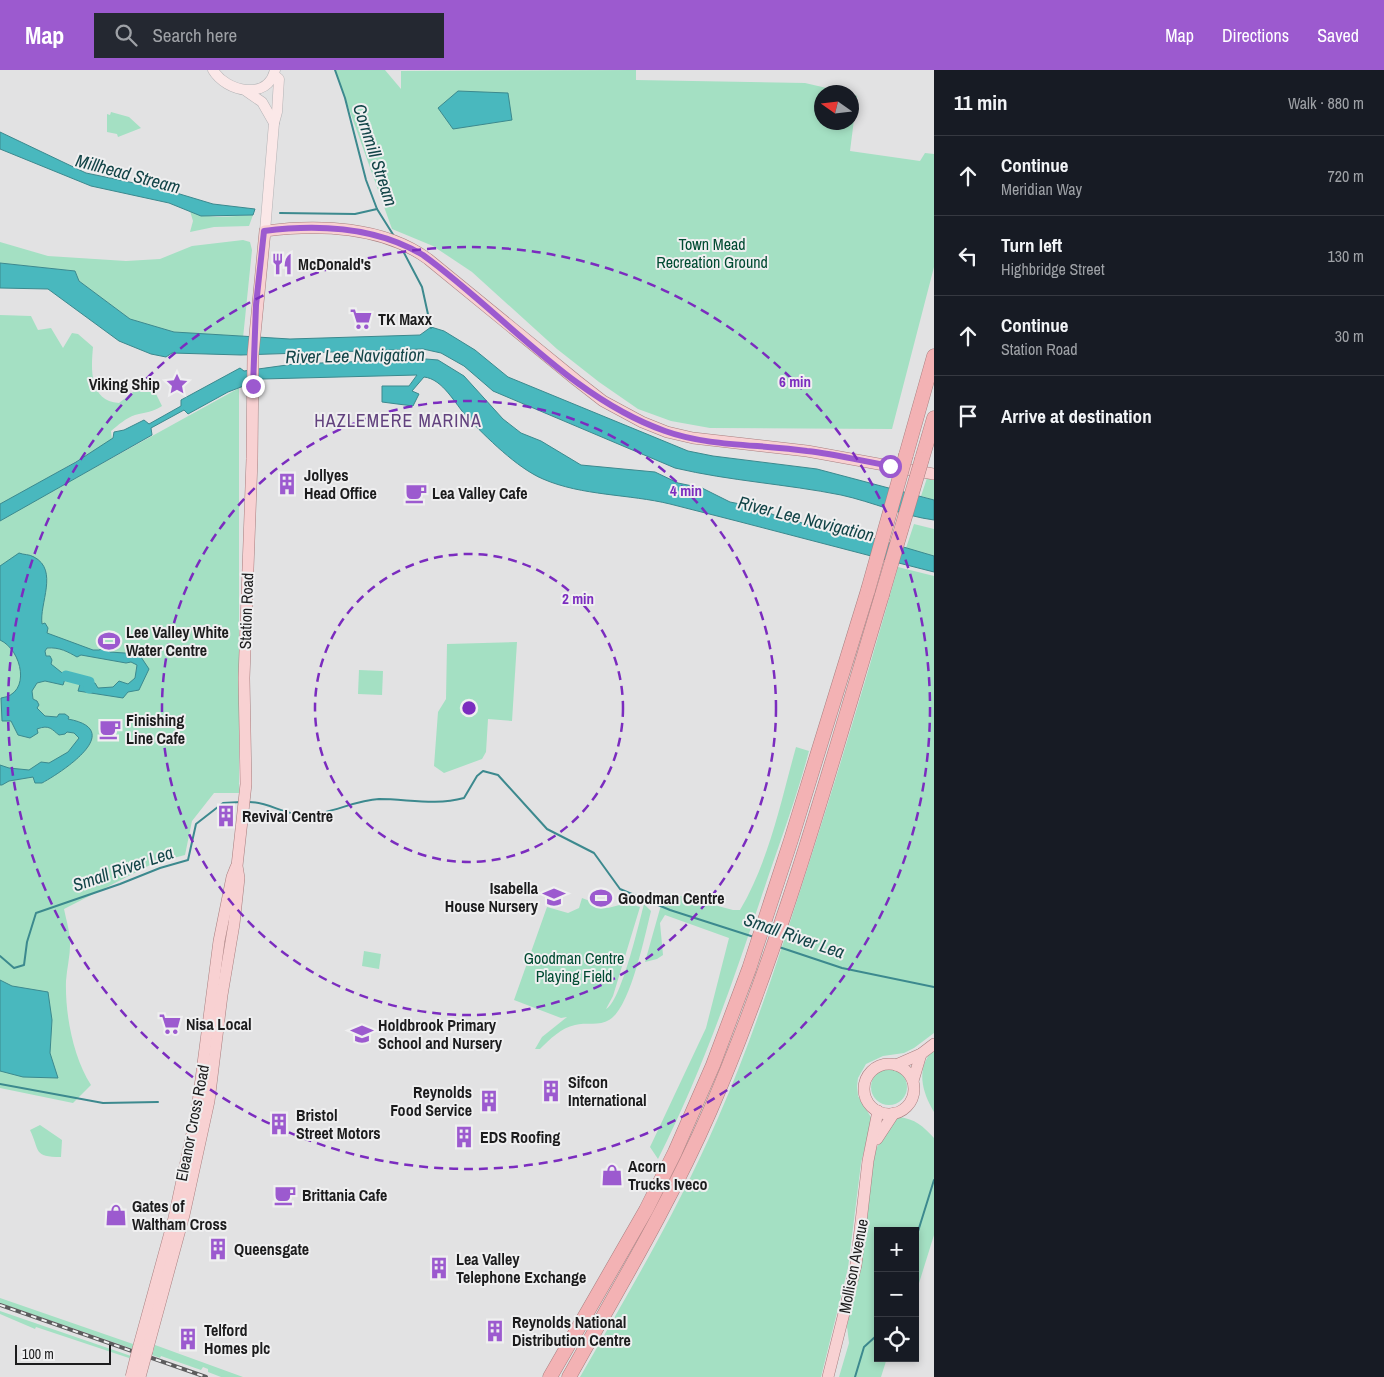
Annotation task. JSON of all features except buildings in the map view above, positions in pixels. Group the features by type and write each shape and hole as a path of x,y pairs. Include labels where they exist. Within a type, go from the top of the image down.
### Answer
{"highway":[{"path":"550,1377 629,1241 675,1152 713,1064 763,926 868,590 934,356"},
{"path":"569,1377 653,1229 686,1164 722,1082 776,936 882,595 934,418"}],"main road":[{"path":"213,70 222,81 246,91 262,102 274,123"},
{"path":"246,91 262,86 274,72 279,79 264,231 316,228 349,229 402,243 437,266 603,400 642,422 667,432 693,438 807,451 934,474"},
{"name":"Station Road","path":"244,808 244,678 253,360 264,231"},
{"name":"Eleanor Cross Road","path":"131,1377 143,1350 184,1215 210,1095 222,995 234,924 239,878 237,866 244,808"},
{"path":"894,1113 878,1111 867,1101 864,1091 866,1079 872,1070 880,1065 896,1065 921,1054 933,1045"},
{"name":"Mollison Avenue","path":"870,1154 882,1129 894,1113 903,1109 911,1100 913,1082 921,1054"},
{"path":"896,1065 906,1070 913,1082"},
{"name":"Mollison Avenue","path":"828,1377 856,1265 870,1154 878,1111"},
{"name":"Eleanor Cross Road","path":"140,1377 143,1350"}],"green space":[{"name":"Town Mead Recreation Ground","path":"335,70 385,70 401,89 401,71 636,70 636,80 805,83 814,85 814,130 853,130 850,151 920,161 925,153 934,154 934,267 892,429 710,428 671,421 638,409 599,382 557,349 472,272 433,246 392,229"},
{"path":"111,112 129,117 141,128 118,137 117,134 107,132 107,114 110,115"},
{"path":"190,211 205,216 253,215 249,226 214,227 190,232 193,221"},
{"path":"243,240 250,242 252,250 243,338 174,332 130,319 79,281 75,271 0,263 0,242 48,256 126,261 160,259 192,246"},
{"path":"0,315 31,316 38,330 51,328 63,348 72,333 78,334 93,347 92,374 97,390 102,396 109,401 119,403 142,385 150,382 162,406 125,420 111,431 112,440 0,506"},
{"name":"Lee Valley White Water Centre","path":"239,388 239,793 214,793 192,821 185,855 154,863 64,909 70,939 66,994 71,1035 79,1062 91,1085 73,1103 0,1088 0,520"},
{"path":"927,478 934,480 934,500 921,496"},
{"path":"914,524 934,529 934,556 906,548"},
{"path":"898,567 934,576 934,1033 904,1053 883,1056 866,1064 858,1078 858,1096 872,1119 861,1163 848,1268 821,1377 580,1377 653,1249 687,1184 739,1068 758,1018 820,829"},
{"path":"517,642 512,721 488,719 486,752 482,759 444,773 434,766 438,712 446,699 447,644"},
{"path":"359,670 383,671 382,695 358,694"},
{"path":"796,747 809,751 793,805 715,1029 674,1127 658,1159 650,1147 706,1028 729,938 665,915 660,923 663,955 657,959 645,962 663,898 669,893 733,910 740,910 767,851"},
{"name":"Goodman Centre Playing Field","path":"582,898 608,908 627,903 640,907 613,996 606,1009 618,992 634,944 644,904 651,911 636,970 624,1002 617,1013 609,1020 601,1023 570,1026 556,1034 540,1049 535,1049 542,1037 567,1017 561,1018 514,1000 547,907 568,913 579,908"},
{"path":"364,951 381,954 379,969 362,966"},
{"path":"934,1049 934,1112 926,1096 922,1072 928,1056"},
{"path":"889,1069 896,1070 902,1074 906,1080 906,1094 902,1100 896,1104 889,1105 882,1104 876,1100 872,1094 871,1087 872,1080 876,1074 882,1070"},
{"path":"899,1117 910,1119 934,1138 934,1235 919,1283 919,1227 874,1227 874,1362 886,1362 881,1377 839,1377 849,1343 847,1326 864,1248 876,1149 887,1128"},
{"path":"40,1125 62,1140 61,1157 46,1156 37,1148 30,1130"},
{"path":"0,1298 133,1344 133,1349 0,1303"},
{"path":"0,1311 131,1356 129,1358 36,1327 35,1329 0,1314"},
{"path":"155,1345 243,1377 221,1377 208,1372 208,1369 203,1367 201,1370 161,1356 160,1358 152,1355"}],"water":[{"path":"458,91 508,93 512,120 453,129 438,108"},
{"path":"0,132 86,173 163,189 213,204 255,209 253,215 201,216 169,203 91,186 0,149"},
{"path":"0,263 75,271 79,281 130,319 174,332 290,339 420,335 431,327 444,331 475,350 508,377 688,451 817,469 934,500 934,520 841,495 675,468 493,391 464,366 441,353 423,349 241,355 172,353 166,357 151,354 119,341 48,289 0,288"},
{"path":"438,360 464,376 503,419 521,433 541,441 581,465 655,472 678,483 702,488 730,502 755,507 779,517 845,534 866,536 934,556 934,572 670,504 590,492 558,485 533,474 502,451 467,417 443,387 431,379 424,377 412,391 419,394 413,406 382,402 382,386 409,386 417,375 262,379 228,392 188,414 184,410 151,428 152,435 0,521 0,504 76,462 113,438 114,432 124,430 144,420 149,424 181,406 181,400 240,368 244,371 294,364"},
{"path":"19,553 34,557 45,570 47,579 42,624 45,623 48,628 47,633 93,650 105,647 110,652 139,654 149,669 139,690 128,692 123,698 78,691 81,681 95,683 98,688 113,687 119,681 128,684 135,678 137,665 131,662 126,663 81,655 77,657 60,649 47,648 45,651 46,656 50,656 51,664 66,676 63,685 45,681 37,683 32,691 33,699 39,705 37,708 45,716 57,717 59,714 65,714 69,717 68,719 85,724 92,732 91,741 85,751 75,761 42,783 35,783 33,777 9,781 0,785 0,765 29,770 41,762 49,763 68,752 79,738 74,733 67,732 59,735 50,728 45,727 37,729 38,733 30,738 18,735 11,721 2,721 1,698 11,695 17,689 20,681 20,671 14,653 8,645 0,640 0,566"},
{"path":"0,980 12,986 48,992 52,1020 50,1053 58,1078 23,1077 0,1071"}],"waterway":[{"name":"Cornmill Stream","path":"335,70 345,98 366,180 377,209 394,236"},
{"name":"Millhead Stream","path":"280,213 355,214 377,209"},
{"name":"Cornmill Stream","path":"402,249 422,287 431,328"},
{"path":"66,676 89,682 89,688"},
{"name":"Small River Lea","path":"248,802 255,802 289,813 304,815 323,813 360,802 379,799 443,802 464,798 477,776 483,771 498,775 547,829 594,853 620,889 670,910 754,937"},
{"name":"Small River Lea","path":"0,956 14,968 24,965 27,942 36,913 160,868 188,860 196,824 223,803 241,802"},
{"name":"Small River Lea","path":"779,947 842,968 934,987"},
{"path":"0,1084 103,1103 158,1102"},
{"path":"919,1228 934,1180"},
{"path":"855,1377 864,1347 874,1338"}],"railway":[{"path":"0,1305 206,1377"}],"place":[{"name":"McDonald's","path":"282,264"},
{"name":"TK Maxx","path":"361,319"},
{"name":"Viking Ship","path":"177,384"},
{"name":"Jollyes Head Office","path":"287,484"},
{"name":"Lea Valley Cafe","path":"416,493"},
{"name":"Lee Valley White Water Centre","path":"109,641"},
{"name":"Finishing Line Cafe","path":"110,729"},
{"name":"Revival Centre","path":"226,816"},
{"name":"Isabella House Nursery","path":"554,897"},
{"name":"Goodman Centre","path":"601,898"},
{"name":"Nisa Local","path":"170,1024"},
{"name":"Holdbrook Primary School and Nursery","path":"362,1034"},
{"name":"Sifcon International","path":"551,1091"},
{"name":"Reynolds Food Service","path":"489,1101"},
{"name":"Bristol Street Motors","path":"279,1124"},
{"name":"EDS Roofing","path":"464,1137"},
{"name":"Acorn Trucks Iveco","path":"612,1175"},
{"name":"Brittania Cafe","path":"285,1195"},
{"name":"Gates of Waltham Cross","path":"116,1215"},
{"name":"Queensgate","path":"218,1249"},
{"name":"Lea Valley Telephone Exchange","path":"439,1268"},
{"name":"Reynolds National Distribution Centre","path":"495,1331"},
{"name":"Telford Homes plc","path":"188,1339"}],"district":[{"name":"HAZLEMERE MARINA","path":"398,421"}],"route":[{"path":"253,386 256,305 264,231 282,228 349,229 402,243 423,255 576,380 618,410 642,422 667,432 693,438 807,451 890,466"}],"water label":[{"name":"River Lee Navigation","path":"355,356"},
{"name":"River Lee Navigation","path":"806,519"}]}
